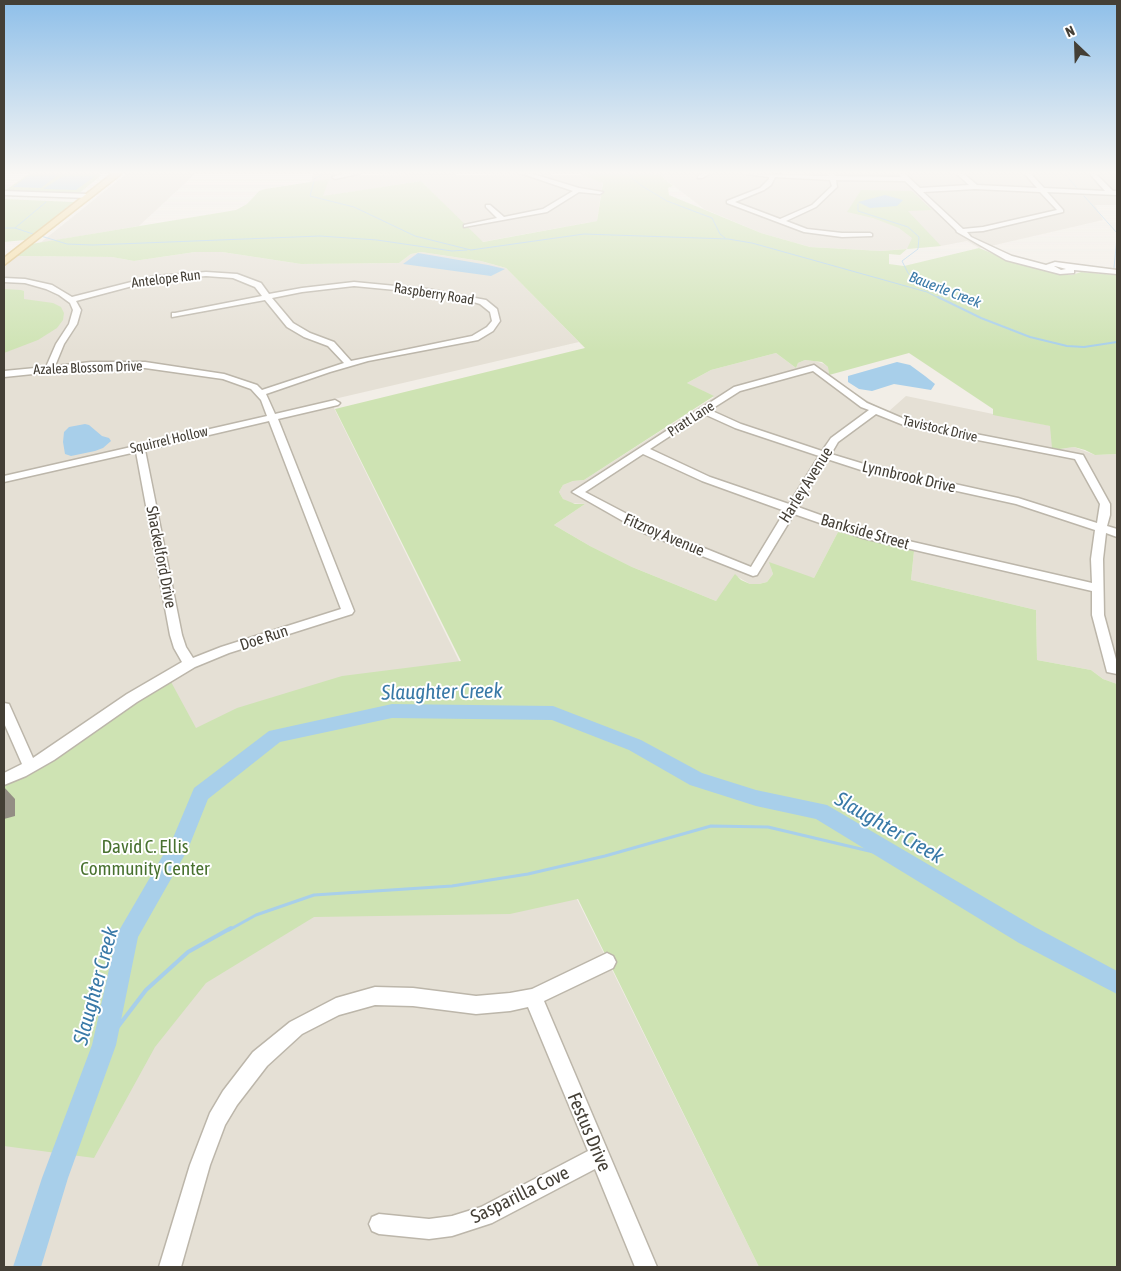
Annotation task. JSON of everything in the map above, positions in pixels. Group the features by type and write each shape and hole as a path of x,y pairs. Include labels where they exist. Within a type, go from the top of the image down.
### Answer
{"main road":[{"path":"4,262 41,233"}],"street":[{"path":"827,233 870,235"},
{"path":"963,233 997,253 1035,265 1050,267 1060,272 1070,269 1117,272"},
{"name":"Antelope Run","path":"71,300 155,278 206,274 234,276 252,282 262,288 281,316 290,325 331,344 349,364"},
{"path":"4,280 25,281 58,291 71,300 77,310 73,324 60,344 50,368"},
{"name":"Raspberry Road","path":"175,315 321,286 354,284 426,291 468,298 483,302 494,312 496,321 490,329 475,338 349,364 304,377 261,393"},
{"path":"4,285 37,285"},
{"name":"Azalea Blossom Drive","path":"4,374 50,368 109,364 164,367 224,377 245,383 261,393"},
{"name":"Pratt Lane","path":"577,492 742,387 814,368"},
{"name":"Tavistock Drive","path":"814,368 850,396 874,411 924,427 1079,457 1105,504 1105,515 1101,527"},
{"path":"261,393 266,399 272,416"},
{"name":"Squirrel Hollow","path":"4,479 335,403"},
{"name":"Lynnbrook Drive","path":"704,411 738,426 873,470 1018,501 1117,533"},
{"name":"Harley Avenue","path":"753,572 824,455 841,433 874,411"},
{"name":"Doe Run","path":"4,779 64,746 132,698 190,664 225,650 348,611 272,416"},
{"name":"Shackelford Drive","path":"140,447 176,635 180,648 190,664"},
{"name":"Bankside Street","path":"643,450 694,475 862,534 1096,588"},
{"name":"Fitzroy Avenue","path":"577,492 648,530 753,572"},
{"path":"1101,527 1097,554 1096,588 1099,626 1115,669"},
{"path":"4,708 30,766"},
{"path":"170,1267 200,1165 218,1120 230,1098 255,1065 278,1042 296,1028 336,1007 375,996 413,996 476,1005 533,997 608,962"},
{"name":"Festus Drive","path":"533,997 646,1267"},
{"name":"Sasparilla Cove","path":"379,1224 428,1230 460,1224 484,1216 599,1156"}],"shaded area":[{"path":"52,233 96,233 40,243"},
{"path":"473,233 530,233 482,242"},
{"path":"762,233 1046,233 979,248 967,241 941,246 881,251 810,247"},
{"path":"195,252 222,252 301,264 399,263 411,254 421,252 481,261 506,268 579,342 330,400 759,1267 4,1267 4,266 17,256 112,257 134,261"},
{"path":"776,353 796,368 798,363 805,360 824,364 828,367 829,375 857,395 888,412 906,396 1051,426 1060,449 1074,447 1095,455 1117,454 1117,684 1103,679 1091,670 1037,660 1036,610 911,580 914,551 838,532 814,578 771,568 773,574 767,582 750,584 738,577 716,601 632,567 554,525 585,504 569,503 563,499 559,492 563,485 573,481 584,480 714,397 687,383 711,370"}],"green space":[{"path":"4,233 34,233 25,240 4,242"},
{"name":"David C. Ellis Community Center","path":"95,233 474,233 483,242 530,233 762,233 810,247 881,251 907,249 900,255 889,254 889,264 904,266 979,248 1011,261 1061,275 1072,275 1081,272 1117,275 1117,454 1095,455 1074,447 1052,448 1050,426 993,415 993,409 909,353 829,375 828,367 822,362 805,360 798,363 796,368 776,353 711,370 687,383 714,396 584,480 573,481 563,485 559,492 563,499 575,504 585,504 554,525 632,567 716,601 735,574 741,580 750,584 767,582 773,574 769,562 814,578 838,532 914,551 911,580 1036,610 1037,660 1091,670 1103,679 1117,684 1117,1267 759,1267 578,899 510,914 314,917 206,983 155,1047 94,1158 4,1146 4,782 170,680 196,728 237,708 342,676 461,661 335,409 585,348 506,268 481,261 421,252 411,254 399,263 301,264 222,252 195,252 134,261 112,257 17,256 31,244"},
{"path":"906,233 929,233 941,246 907,249 912,238"},
{"path":"4,289 21,290 24,291 24,299 53,303 61,307 64,313 63,320 57,328 38,340 4,353"}],"water":[{"path":"418,253 505,269 491,276 403,264"},
{"path":"897,362 910,365 935,384 931,390 894,384 872,391 859,389 848,382 848,376"},
{"path":"85,424 111,441 103,448 95,451 71,456 65,454 64,432 69,427"}],"waterway":[{"name":"Bauerle Creek","path":"409,233 471,250 584,234 728,239 752,243 927,292 941,299"},
{"path":"720,233 725,238"},
{"path":"915,233 919,237 918,249 902,261 908,273 925,290"},
{"path":"41,236 67,244 93,245 320,236 377,240 452,251 467,250"},
{"path":"1114,268 1117,237"},
{"name":"Bauerle Creek","path":"938,297 981,318 1030,337 1067,346 1084,347 1117,342"},
{"name":"Slaughter Creek","path":"27,1267 55,1178 104,1045 128,934 181,843 201,794 275,736 392,711 553,713 635,745 697,779 756,798 820,811 1027,935 1117,983"},
{"path":"229,930 256,915 314,895 452,886 528,874 605,856 711,826 768,827 903,859"},
{"path":"104,1045 146,990 188,952 231,928"}]}
